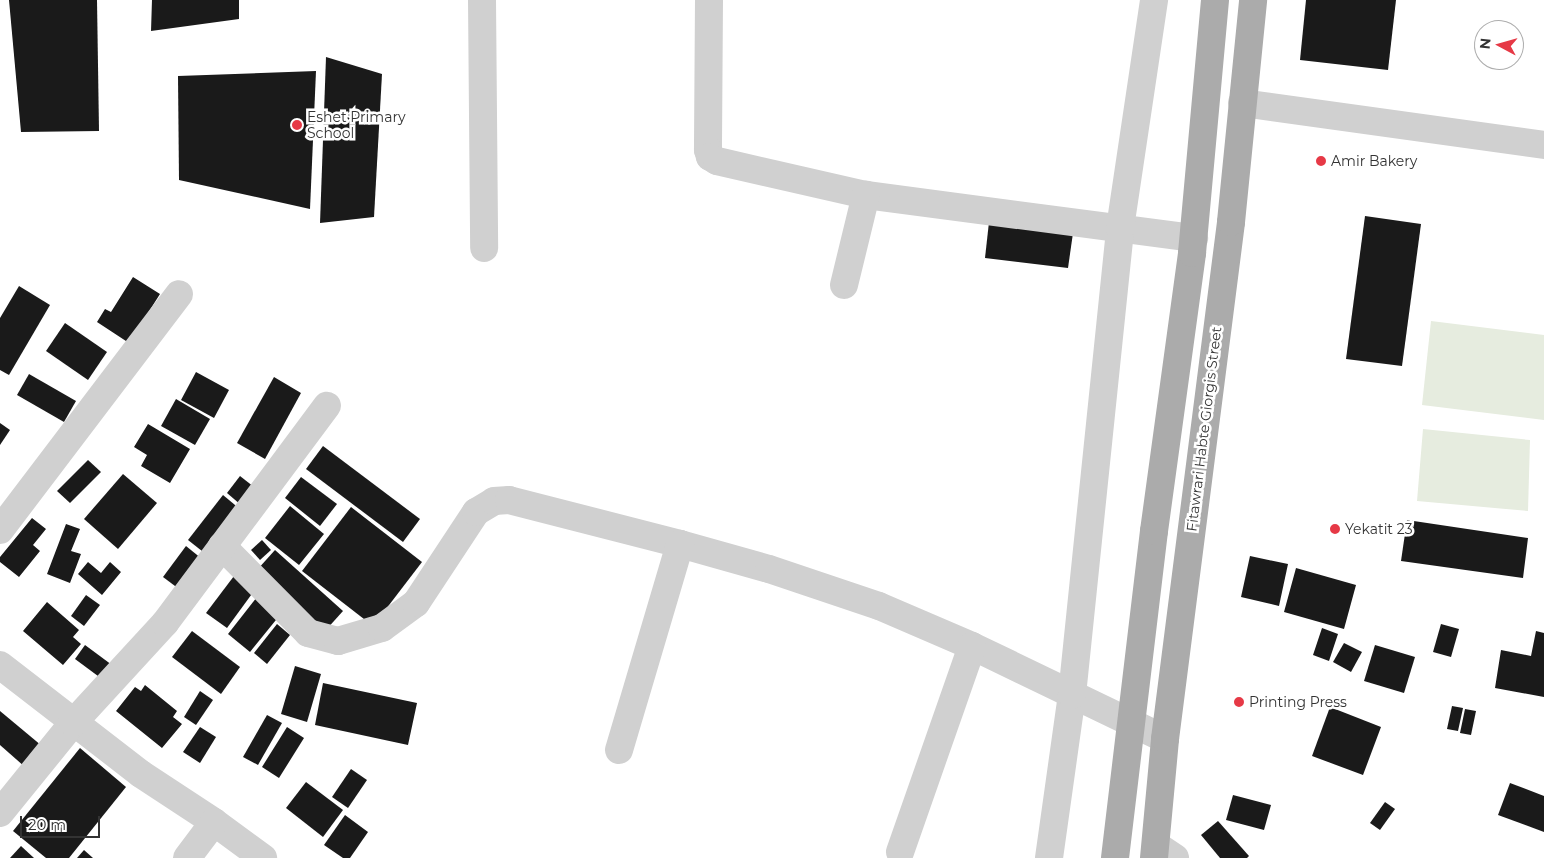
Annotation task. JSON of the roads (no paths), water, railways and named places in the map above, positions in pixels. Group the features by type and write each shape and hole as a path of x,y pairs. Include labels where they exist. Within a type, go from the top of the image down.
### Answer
{"main road":[{"path":"1114,858 1194,238 1216,0"},
{"name":"Fitawrari Habte Giorgis Street","path":"1162,854 1165,740 1231,222 1253,0"}],"street":[{"path":"482,0 484,248"},
{"path":"709,0 708,150 710,157 725,164 866,195 1194,238"},
{"path":"1049,858 1072,695 1120,228 1154,0"},
{"path":"1242,103 1544,145"},
{"path":"844,286 866,195"},
{"path":"0,530 179,294"},
{"path":"0,813 73,724 165,623 327,406"},
{"path":"222,546 308,633 338,642 382,628 416,603 476,512 494,501 509,500 769,569 879,606 972,646 1165,740"},
{"path":"619,750 680,544"},
{"path":"900,852 972,646"},
{"path":"0,664 73,724 141,774 214,822 263,858"},
{"path":"187,858 214,822"}],"place":[{"name":"Eshet Primary School","path":"297,125"},
{"name":"Amir Bakery","path":"1321,161"},
{"name":"Yekatit 23","path":"1335,529"},
{"name":"Printing Press","path":"1239,702"}]}
